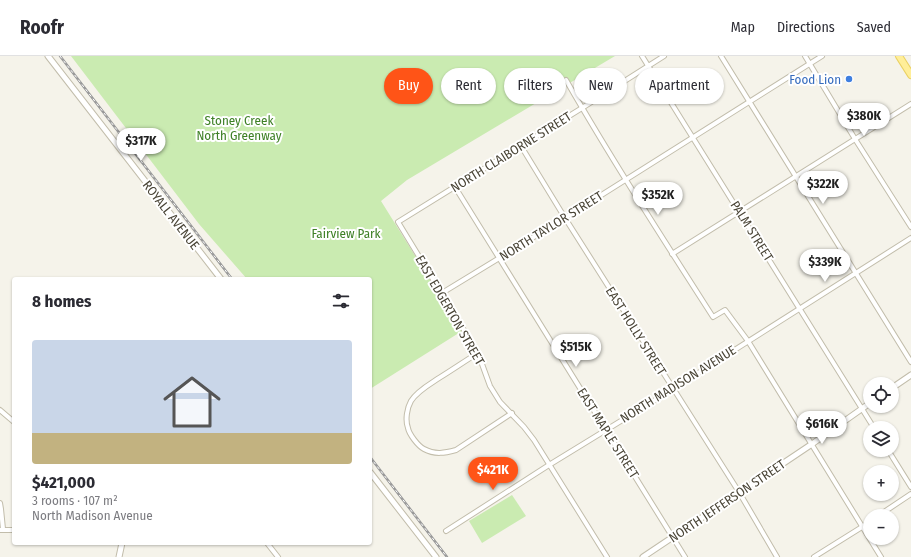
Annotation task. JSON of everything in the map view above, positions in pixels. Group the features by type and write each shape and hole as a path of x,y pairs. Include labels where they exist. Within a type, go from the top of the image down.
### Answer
{"main road":[{"path":"899,56 911,75"}],"street":[{"name":"ROYALL AVENUE","path":"48,56 219,277"},
{"name":"PALM STREET","path":"642,56 870,421"},
{"name":"NORTH CLAIBORNE STREET","path":"398,222 664,56"},
{"path":"721,56 911,362"},
{"path":"805,56 911,227"},
{"name":"NORTH TAYLOR STREET","path":"442,293 565,218 822,56"},
{"path":"566,80 672,254 713,317 726,310 748,341 882,557"},
{"path":"672,254 911,104"},
{"name":"EAST HOLLY STREET","path":"521,146 739,492 777,557"},
{"name":"EAST MAPLE STREET","path":"455,187 685,557"},
{"name":"EAST EDGERTON STREET","path":"398,222 478,353 490,386 500,402 524,427 534,440 607,557"},
{"name":"NORTH MADISON AVENUE","path":"446,531 911,238"},
{"path":"478,353 432,383 411,400 407,422 408,428 414,440 423,449 434,453 446,453 456,450 512,414"},
{"path":"899,383 911,375"},
{"name":"NORTH JEFFERSON STREET","path":"643,557 862,409"},
{"path":"0,410 12,420"},
{"path":"892,457 911,487"},
{"path":"372,475 436,557"},
{"path":"888,509 911,494"},
{"path":"0,504 1,530 12,530"},
{"path":"814,557 862,527"},
{"path":"119,557 122,545"},
{"path":"269,545 278,557"}],"green space":[{"path":"71,56 615,56 595,68 574,68 574,80 566,85 566,68 504,68 504,104 534,104 407,180 381,201 462,331 372,388 372,277 245,277 199,224"},
{"path":"512,495 526,516 482,543 469,521"}],"railway":[{"path":"60,56 230,277"},
{"path":"372,460 447,557"}],"place":[{"name":"Food Lion","path":"849,79"}],"park label":[{"name":"Stoney Creek North Greenway","path":"239,128"},
{"name":"Fairview Park","path":"346,233"}]}
